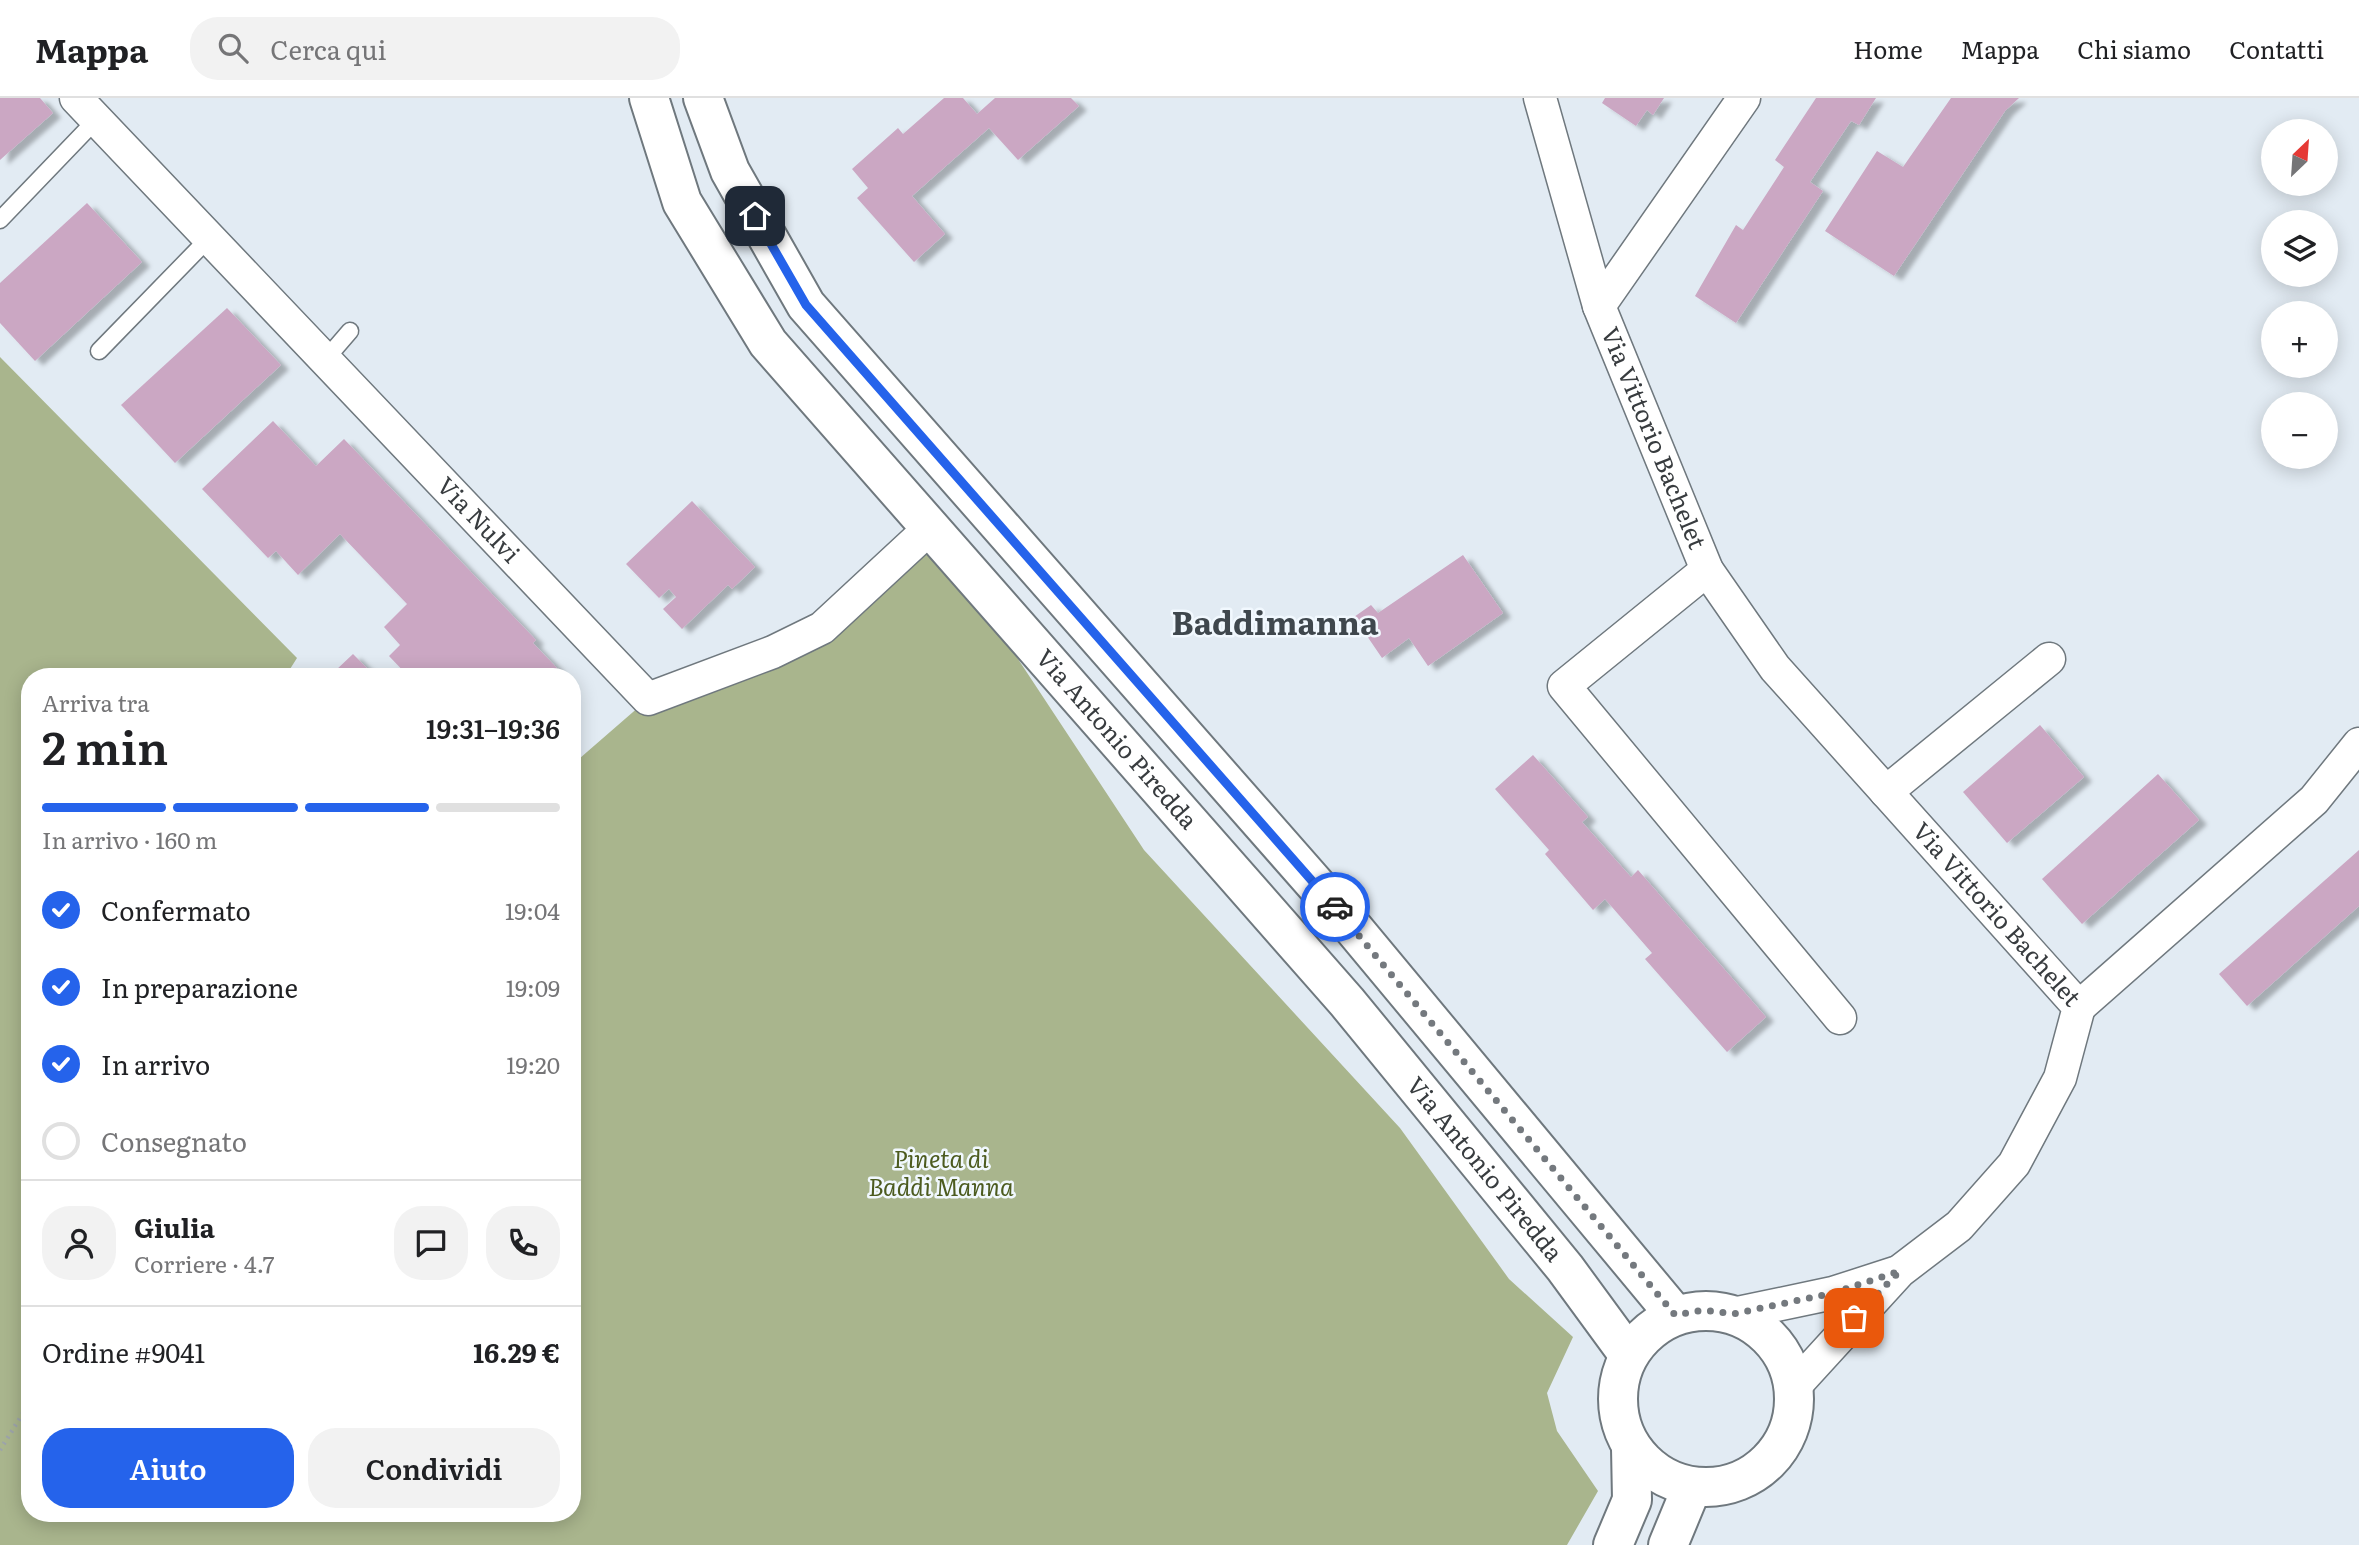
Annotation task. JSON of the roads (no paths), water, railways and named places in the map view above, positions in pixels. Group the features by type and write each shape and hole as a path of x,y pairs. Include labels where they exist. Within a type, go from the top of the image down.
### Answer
{"street":[{"name":"Via Antonio Piredda","path":"649,98 682,202 768,343 1347,1002 1565,1268 1628,1354"},
{"path":"703,98 730,171 806,305 1344,917 1675,1315"},
{"name":"Via Vittorio Bachelet","path":"1540,98 1599,306 1707,569 1774,668 2079,1007 2060,1078 2014,1164 1959,1226 1900,1271 1794,1387"},
{"path":"1599,306 1744,98"},
{"name":"Via Nulvi","path":"86,109 648,699 773,652 822,628 931,527"},
{"name":"Via Vittorio Bachelet","path":"1707,569 1564,686 1840,1018"},
{"path":"1886,792 2049,659"},
{"path":"2079,1007 2314,800 2359,744"},
{"name":"Via Vittorio Bachelet","path":"1733,1314 1833,1293 1900,1271"},
{"path":"1704,1310 1733,1314 1756,1325 1774,1342 1787,1363 1794,1387 1794,1414 1785,1441 1768,1462 1746,1479 1720,1487 1692,1487 1669,1480 1648,1466 1632,1448 1621,1426 1617,1402 1619,1377 1628,1354 1648,1331 1675,1315 1704,1310"},
{"path":"1613,1545 1632,1500 1632,1448"},
{"path":"1668,1545 1692,1487"}],"lane":[{"path":"0,220 86,109"},
{"path":"99,351 209,238"},
{"path":"325,360 350,331"}],"district":[{"name":"Baddimanna","path":"1275,624"}],"park label":[{"name":"Pineta di Baddi Manna","path":"941,1174"}]}
